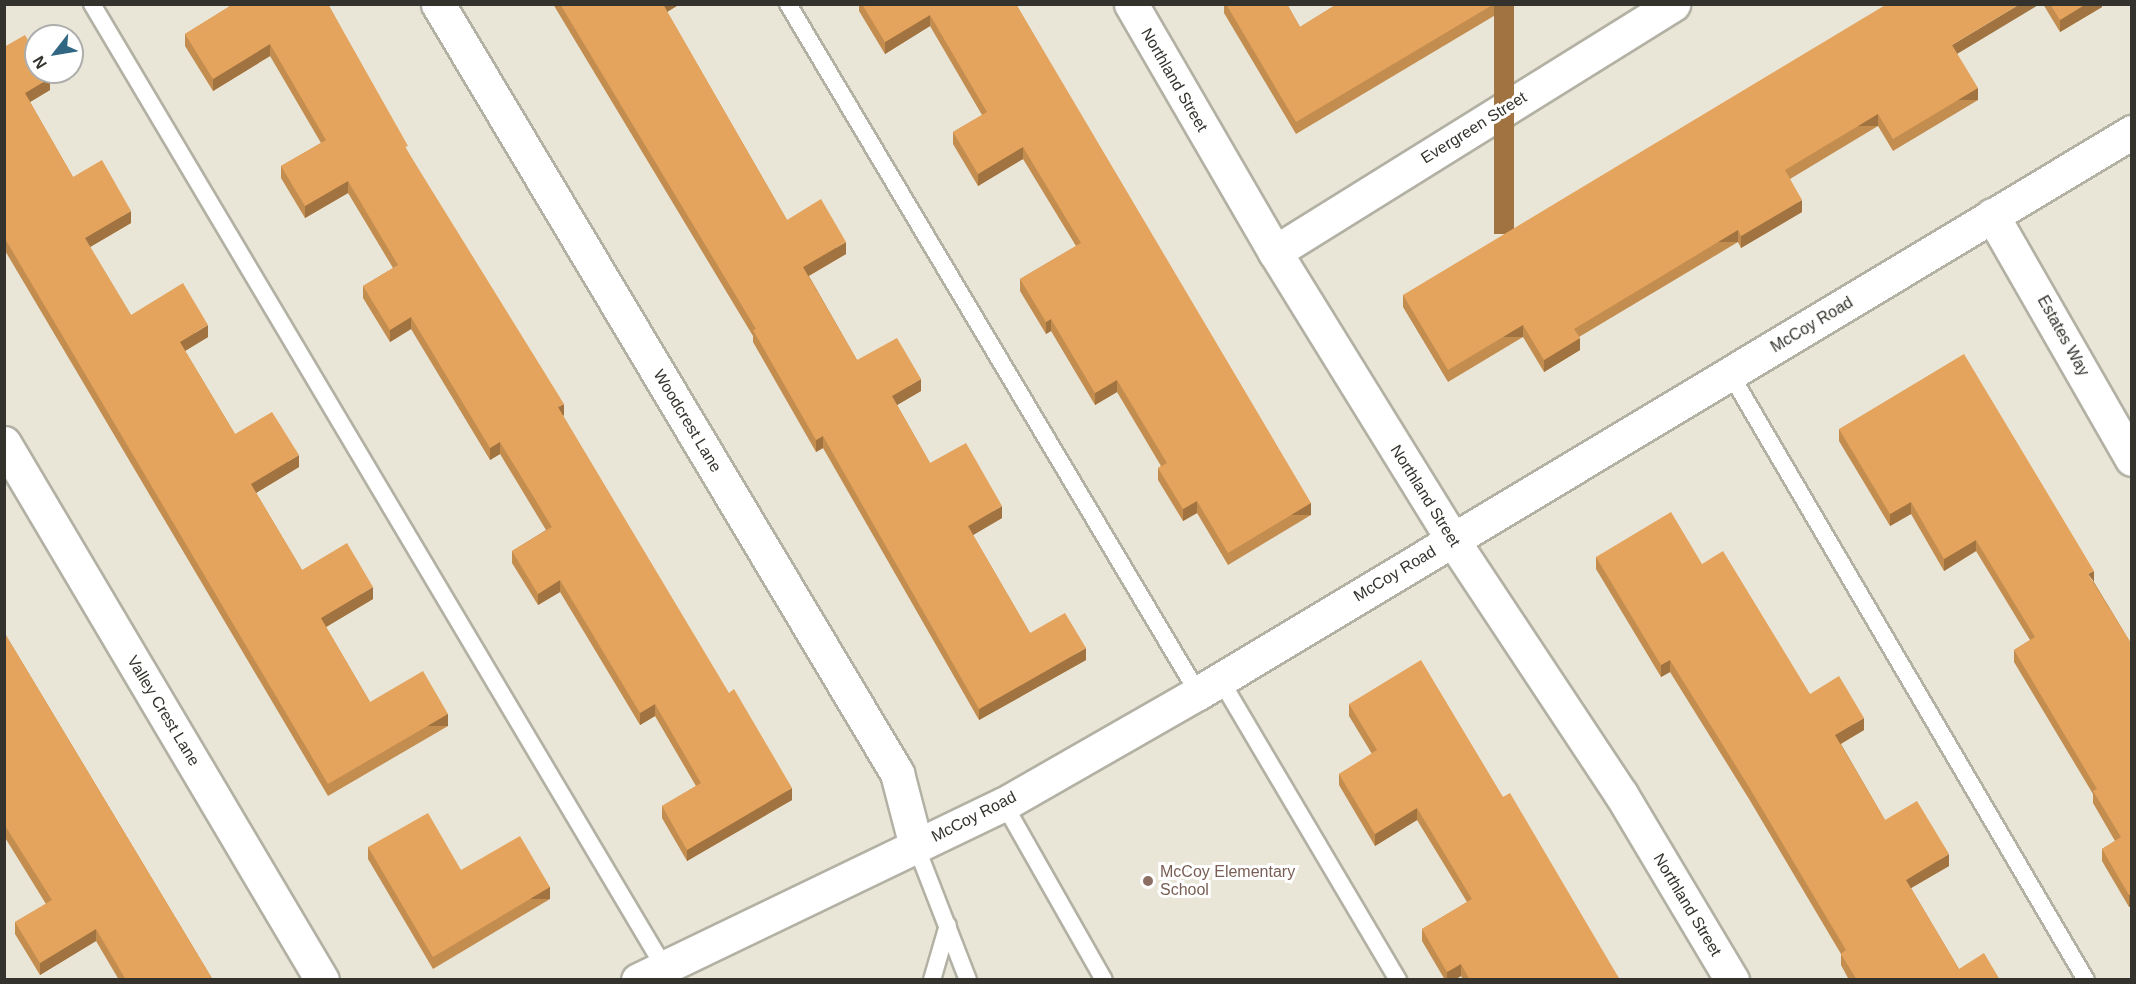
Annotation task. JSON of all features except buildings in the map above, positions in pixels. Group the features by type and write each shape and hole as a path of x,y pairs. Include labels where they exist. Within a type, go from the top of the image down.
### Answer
{"street":[{"name":"Woodcrest Lane","path":"438,4 897,773 916,846"},
{"name":"Northland Street","path":"1131,4 1275,252 1452,539 1621,794 1732,980"},
{"name":"Evergreen Street","path":"1275,252 1673,4"},
{"name":"McCoy Road","path":"651,973 1004,804 1209,686 1452,539 1731,375 2132,132"},
{"name":"Estates Way","path":"1992,215 2132,459"},
{"name":"Valley Crest Lane","path":"4,443 322,980"}],"lane":[{"path":"92,4 651,973"},
{"path":"788,4 1209,686 1398,980"},
{"path":"1731,375 2086,980"},
{"path":"1004,804 1104,980"},
{"path":"916,846 968,980"},
{"path":"932,980 948,926"}],"place":[{"name":"McCoy Elementary School","path":"1148,881"}]}
